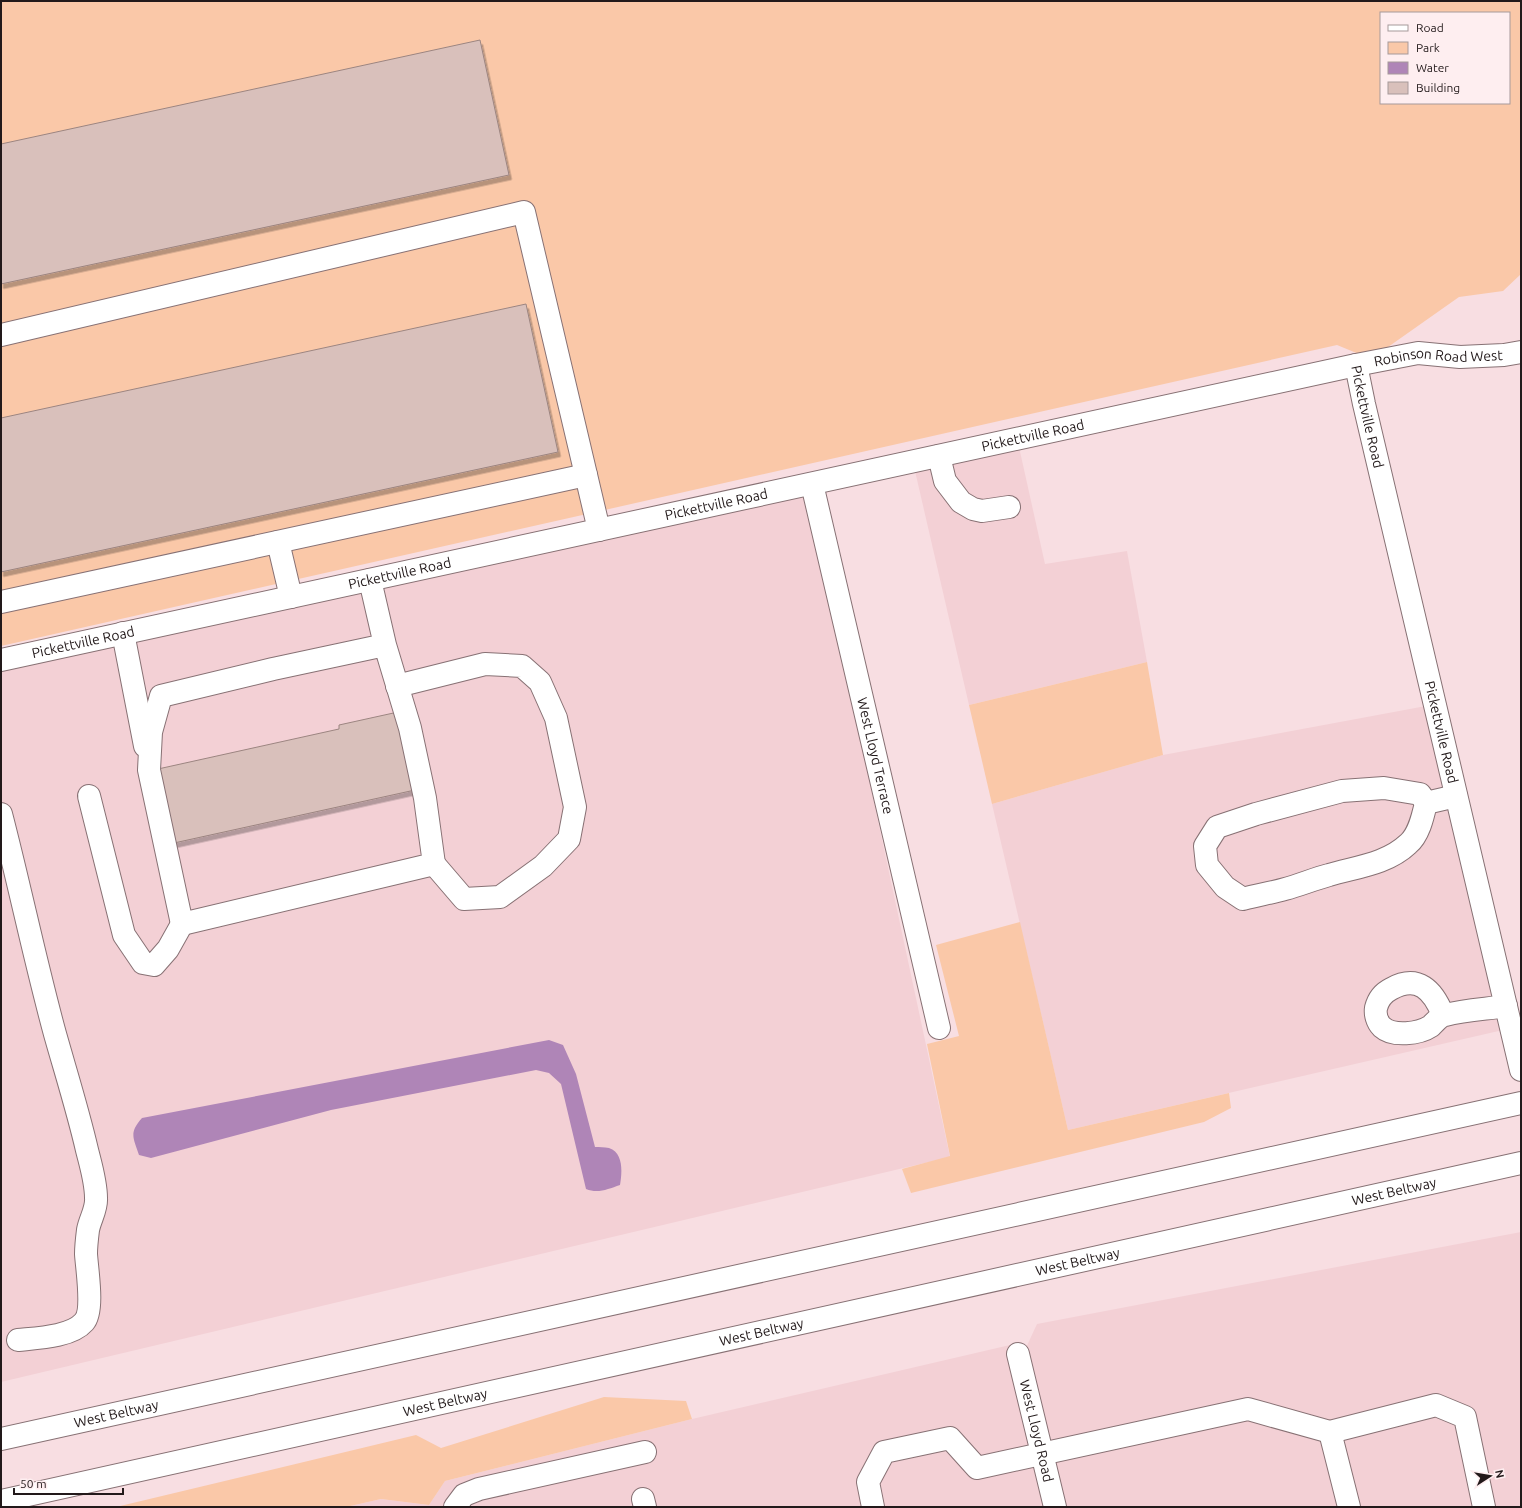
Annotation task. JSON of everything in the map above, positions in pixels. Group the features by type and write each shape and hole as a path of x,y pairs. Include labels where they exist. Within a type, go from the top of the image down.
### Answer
{"main road":[{"path":"1,335 524,212 599,530"},
{"name":"Robinson Road West","path":"1356,365 1418,353 1460,357 1504,355 1521,352"},
{"name":"Pickettville Road","path":"1,660 1356,365 1521,1070"},
{"path":"938,456 945,481 961,502 973,509 982,511 1009,507"},
{"path":"1,602 586,475"},
{"name":"West Lloyd Terrace","path":"812,484 939,1028"},
{"path":"278,542 291,597"},
{"path":"370,580 385,646 397,686 410,728 425,798 434,864 464,899 500,898 543,866 569,839 575,807 556,718 540,682 522,666 485,664 397,686"},
{"path":"123,633 149,764"},
{"path":"89,796 124,935 143,963 154,965 168,949 182,924 149,770 151,732 161,696 273,669 385,646"},
{"path":"1384,788 1420,794 1426,803 1424,816 1417,832 1409,844 1394,854 1369,864 1286,889 1243,899 1225,887 1207,865 1205,846 1217,827 1256,814 1342,791 1384,788"},
{"path":"1426,803 1456,796"},
{"path":"1,814 55,1033 82,1127 95,1183 96,1198 96,1207 88,1230 86,1249 90,1297 85,1322 72,1331 61,1334 18,1340"},
{"path":"182,924 434,864"},
{"path":"1443,1015 1506,1006"},
{"name":"West Beltway","path":"1,1439 1521,1103"},
{"name":"West Beltway","path":"1,1500 1521,1162"},
{"name":"West Lloyd Road","path":"1018,1354 1054,1507"},
{"path":"873,1507 868,1482 884,1452 950,1438 978,1468 1041,1453 1248,1410 1330,1432 1436,1405 1465,1417 1484,1507"},
{"path":"1330,1432 1349,1507"},
{"path":"455,1507 464,1495 479,1489 645,1452"}],"shaded area":[{"path":"1019,447 1045,564 1127,551 1147,662 969,705 915,471"},
{"path":"808,494 950,1157 1,1382 1,667"},
{"path":"1426,706 1503,1030 1068,1130 992,804 1163,755"},
{"path":"1521,1232 1521,1507 1062,1507 1024,1352 1037,1324"},
{"path":"1010,1345 1047,1507 346,1507 381,1499 429,1505 445,1481 692,1419"}],"green space":[{"path":"1,1 1521,1 1521,274 1503,291 1459,297 1371,359 1337,345 1,646"},
{"path":"1147,662 1163,755 992,804 969,705"},
{"path":"1020,922 1068,1130 1229,1093 1231,1108 1204,1122 911,1193 902,1169 950,1156 927,1044 959,1036 936,945"},
{"path":"604,1397 686,1401 692,1419 445,1481 429,1505 381,1499 346,1507 116,1507 416,1435 441,1448"}],"water":[{"path":"549,1040 563,1045 576,1074 595,1147 609,1148 617,1154 620,1159 620,1185 599,1191 586,1189 561,1084 549,1073 536,1070 331,1110 151,1158 139,1155 133,1135 135,1128 142,1118"}],"building":[{"path":"480,40 509,175 1,284 1,144"},
{"path":"526,304 558,452 1,572 1,418"},
{"path":"398,712 415,790 174,843 158,769 339,729 339,725"}]}
